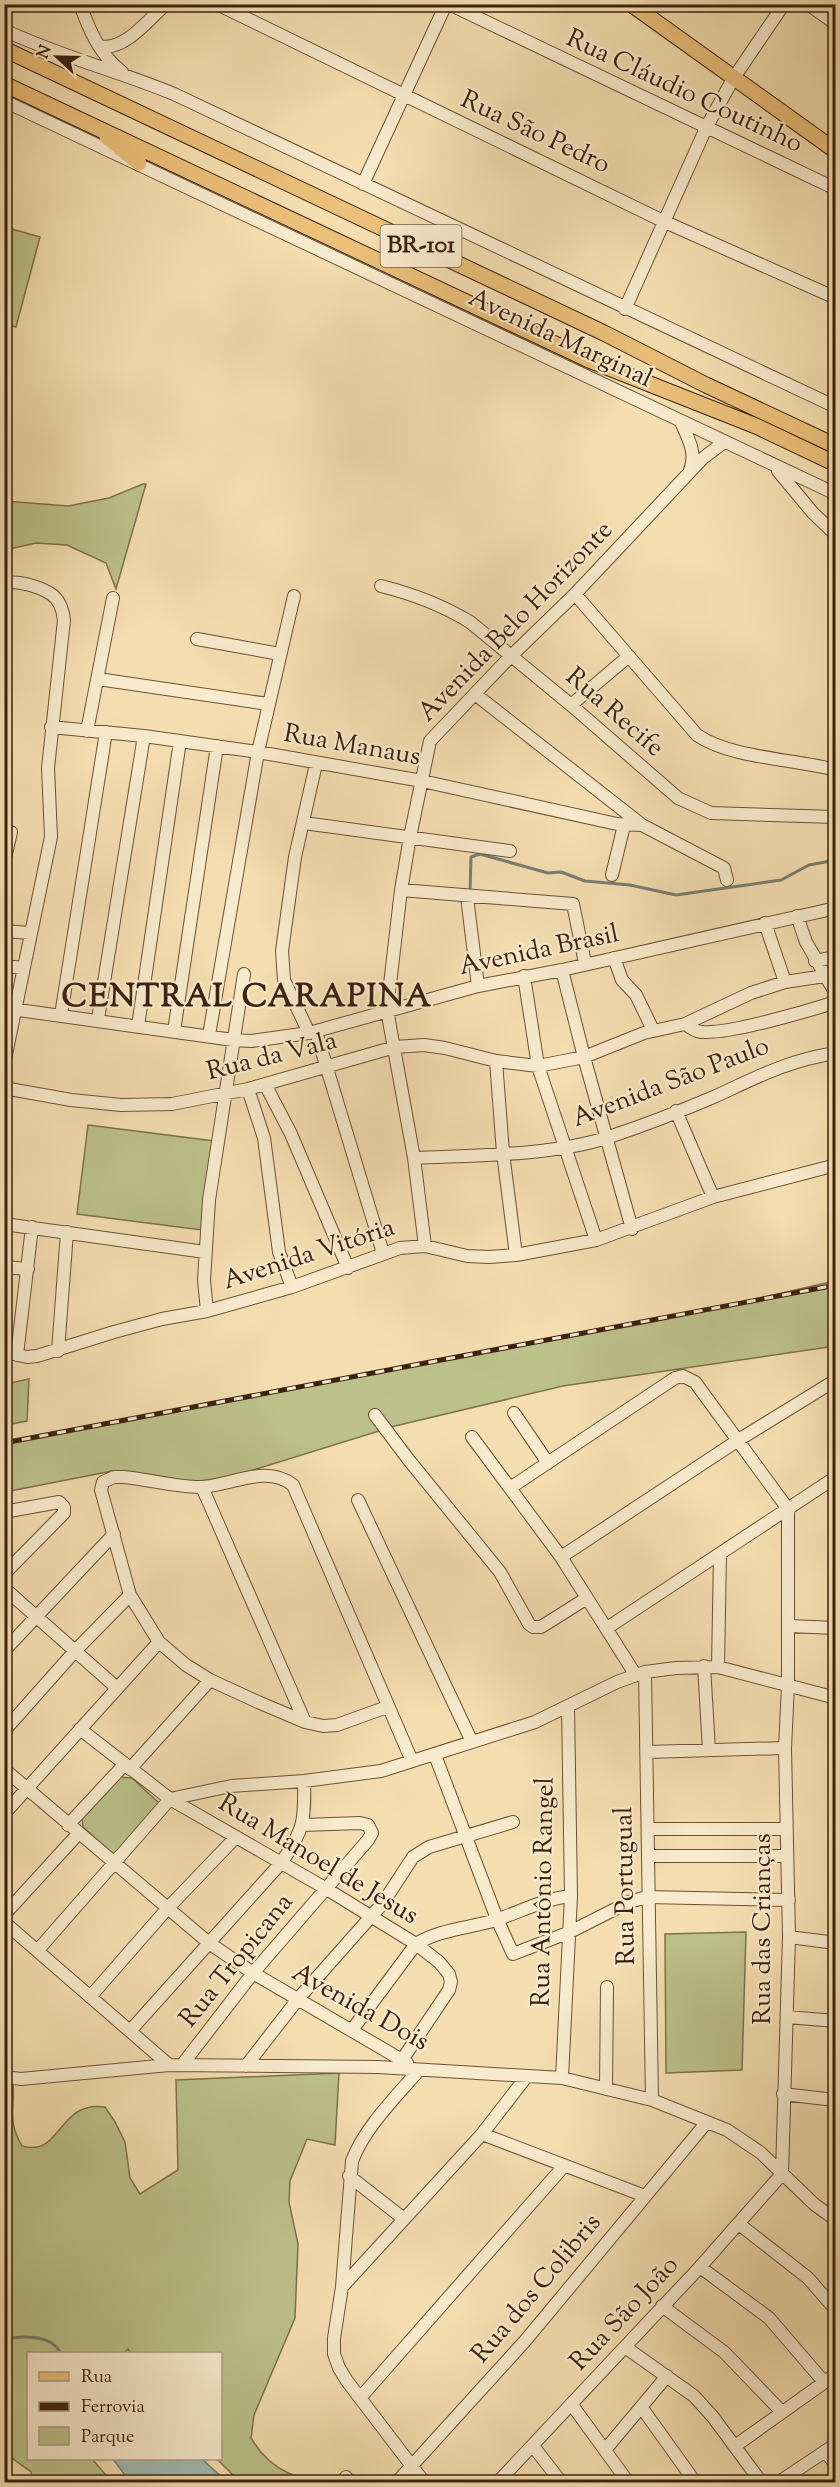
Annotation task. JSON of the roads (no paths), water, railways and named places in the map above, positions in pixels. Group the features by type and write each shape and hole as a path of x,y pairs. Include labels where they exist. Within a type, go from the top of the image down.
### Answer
{"main road":[{"path":"631,4 836,151"},
{"name":"BR-101","path":"4,49 583,323 836,446"},
{"name":"BR-101","path":"4,84 589,360 645,384 700,403 836,464"},
{"path":"88,122 139,163"}],"street":[{"path":"80,4 91,34 114,65 126,74"},
{"path":"99,46 109,48 121,44 166,4"},
{"name":"Rua São Pedro","path":"217,4 665,222 836,298"},
{"path":"363,184 448,4"},
{"name":"Rua Cláudio Coutinho","path":"448,4 836,189"},
{"path":"625,309 706,128 733,79 784,4"},
{"path":"808,4 836,24"},
{"path":"4,30 40,46 126,74 174,94 836,407"},
{"path":"114,65 121,44"},
{"name":"Avenida Marginal","path":"4,101 139,163 723,443 835,493"},
{"path":"681,422 692,446 694,461 688,477"},
{"name":"Avenida Belo Horizonte","path":"425,1246 414,1158 387,1010 401,890 430,741 688,477 703,458 723,443"},
{"path":"776,468 813,513 836,535"},
{"path":"4,584 17,582 51,594 63,610 64,620 48,768 51,837 24,968 10,1008 4,1064"},
{"name":"Rua Recife","path":"381,586 408,592 453,611 470,622 571,705 678,798 711,813 836,817"},
{"path":"575,594 698,735 709,743 723,749 811,763 836,770"},
{"path":"209,1035 258,752 294,596"},
{"path":"87,731 113,598"},
{"path":"197,639 280,654"},
{"path":"571,705 629,656"},
{"path":"98,679 268,704"},
{"path":"475,694 642,825 724,868 727,880"},
{"name":"Rua Manaus","path":"51,727 144,736 258,752 422,781 624,825 642,825"},
{"path":"61,1015 106,732"},
{"path":"98,1019 144,736"},
{"path":"138,1026 180,741"},
{"path":"174,1030 217,746"},
{"path":"316,764 295,857 285,922 282,966 285,980 327,1067 383,1253"},
{"path":"304,823 510,851"},
{"path":"612,875 624,825"},
{"path":"4,863 10,832"},
{"path":"401,890 573,904 585,963"},
{"path":"467,897 478,986"},
{"name":"Avenida Brasil","path":"10,1008 251,1041 312,1032 478,986 562,970 836,908"},
{"path":"797,916 806,942 836,994"},
{"path":"765,923 785,982"},
{"path":"4,931 30,933"},
{"path":"816,961 836,957"},
{"path":"614,958 622,980 636,995 653,1030"},
{"path":"4,966 24,968"},
{"path":"562,970 632,1229"},
{"path":"207,1311 205,1252 209,1200 244,974"},
{"path":"524,976 538,1066 597,1240"},
{"path":"685,1024 751,993 785,982 825,976"},
{"path":"685,1024 698,1032 729,1029 836,1002"},
{"name":"Rua da Vala","path":"4,1088 71,1100 139,1106 172,1104 225,1095 395,1047 434,1046 495,1061 538,1066 584,1057 653,1030 685,1024"},
{"name":"Avenida São Paulo","path":"414,1158 565,1147 607,1137 676,1112 784,1065 808,1057 836,1053"},
{"path":"495,1061 503,1153 516,1255"},
{"path":"265,1084 291,1134 348,1268"},
{"path":"248,1089 264,1138 279,1252 292,1287"},
{"path":"676,1112 713,1197"},
{"name":"Avenida Vitória","path":"4,1352 27,1357 58,1350 114,1332 207,1311 292,1287 411,1245 468,1256 489,1257 516,1255 597,1240 632,1229 713,1197 836,1165"},
{"path":"4,1224 205,1252"},
{"path":"17,1355 32,1227"},
{"path":"58,1350 68,1232"},
{"path":"4,1268 28,1269"},
{"path":"510,1488 675,1378 683,1376 696,1382 740,1439 788,1509"},
{"path":"561,1557 740,1439 836,1380"},
{"path":"514,1413 548,1463"},
{"path":"375,1415 500,1572 529,1624 533,1627 541,1627 587,1598"},
{"path":"472,1437 561,1557 607,1628 640,1673"},
{"path":"387,1707 337,1725 323,1726 305,1722 210,1680 186,1665 159,1642 130,1595 101,1490 103,1482 114,1477 201,1487 271,1475 284,1478 292,1485 412,1761"},
{"path":"607,1628 836,1477"},
{"path":"201,1487 305,1722"},
{"path":"358,1500 472,1742"},
{"path":"4,1512 59,1502 64,1507 64,1513 4,1574"},
{"name":"Rua das Crianças","path":"782,2174 789,1937 785,1748 789,1626 788,1509"},
{"path":"4,1652 114,1534"},
{"path":"718,1667 720,1554"},
{"path":"4,1588 117,1688"},
{"path":"4,1731 130,1595"},
{"path":"789,1626 836,1628"},
{"path":"4,1814 159,1642"},
{"path":"704,1666 709,1750"},
{"path":"38,1950 170,1799 231,1786 360,1775 435,1755 536,1722 640,1673 704,1666 718,1667 836,1698"},
{"name":"Rua Portugual","path":"640,1673 647,1752 647,1897 652,2100"},
{"path":"68,1825 210,1680"},
{"name":"Rua Antônio Rangel","path":"562,2078 571,1896 568,1706"},
{"name":"Rua Manoel de Jesus","path":"80,1730 170,1799 325,1888 416,1944 438,1962 449,1974 451,1982 449,1990 402,2060"},
{"path":"647,1752 785,1748"},
{"path":"435,1755 511,1953 517,1954 570,1932 609,1911 647,1897 789,1900"},
{"name":"Avenida Dois","path":"4,1769 209,1943 253,1973 418,2070 562,2078 652,2100 707,2122 748,2143 836,2220"},
{"path":"130,2031 281,1863 303,1825 304,1781"},
{"path":"246,2066 298,1999 394,1888 418,1852 513,1822"},
{"name":"Rua Tropicana","path":"182,2065 253,1973 368,1840 371,1828 360,1823 303,1825"},
{"path":"648,1829 786,1829"},
{"path":"4,1915 78,1834"},
{"path":"90,1997 167,1909 236,1837"},
{"path":"648,1856 787,1856"},
{"path":"352,2030 416,1944 443,1932 497,1919 539,1902 571,1896"},
{"path":"4,1922 169,2065"},
{"path":"789,1937 836,1943"},
{"path":"606,2089 607,1987"},
{"path":"787,2017 836,2021"},
{"path":"4,2077 21,2079 169,2065 378,2067 418,2070"},
{"path":"418,2070 357,2148 350,2176 342,2286 334,2338 334,2354 339,2368 360,2398 424,2482"},
{"path":"342,2286 482,2134 527,2076"},
{"path":"783,2094 826,2099"},
{"name":"Rua dos Colibris","path":"397,2482 525,2341 707,2122"},
{"path":"482,2134 645,2196"},
{"path":"360,2398 564,2166"},
{"name":"Rua São João","path":"498,2482 700,2267 782,2174"},
{"path":"350,2176 404,2219"},
{"path":"739,2224 808,2278 836,2310"},
{"path":"700,2267 769,2318 824,2382"},
{"path":"662,2306 724,2352 782,2412"},
{"path":"625,2347 703,2405 761,2482"},
{"path":"735,2446 836,2374"},
{"path":"605,2450 667,2376"},
{"path":"572,2405 628,2482"},
{"path":"642,2408 695,2482"},
{"path":"533,2446 561,2482"},
{"path":"779,2482 830,2447 836,2465"}],"water":[{"path":"114,2460 203,2460 227,2482 130,2482"}],"waterway":[{"path":"470,892 471,857 480,854 548,873 561,872 585,881 630,885 676,895 781,880 809,865 836,860"},
{"path":"4,2339 36,2338 51,2343 60,2352"}],"railway":[{"path":"4,1443 836,1285"}],"district":[{"name":"CENTRAL CARAPINA","path":"247,998"}]}
